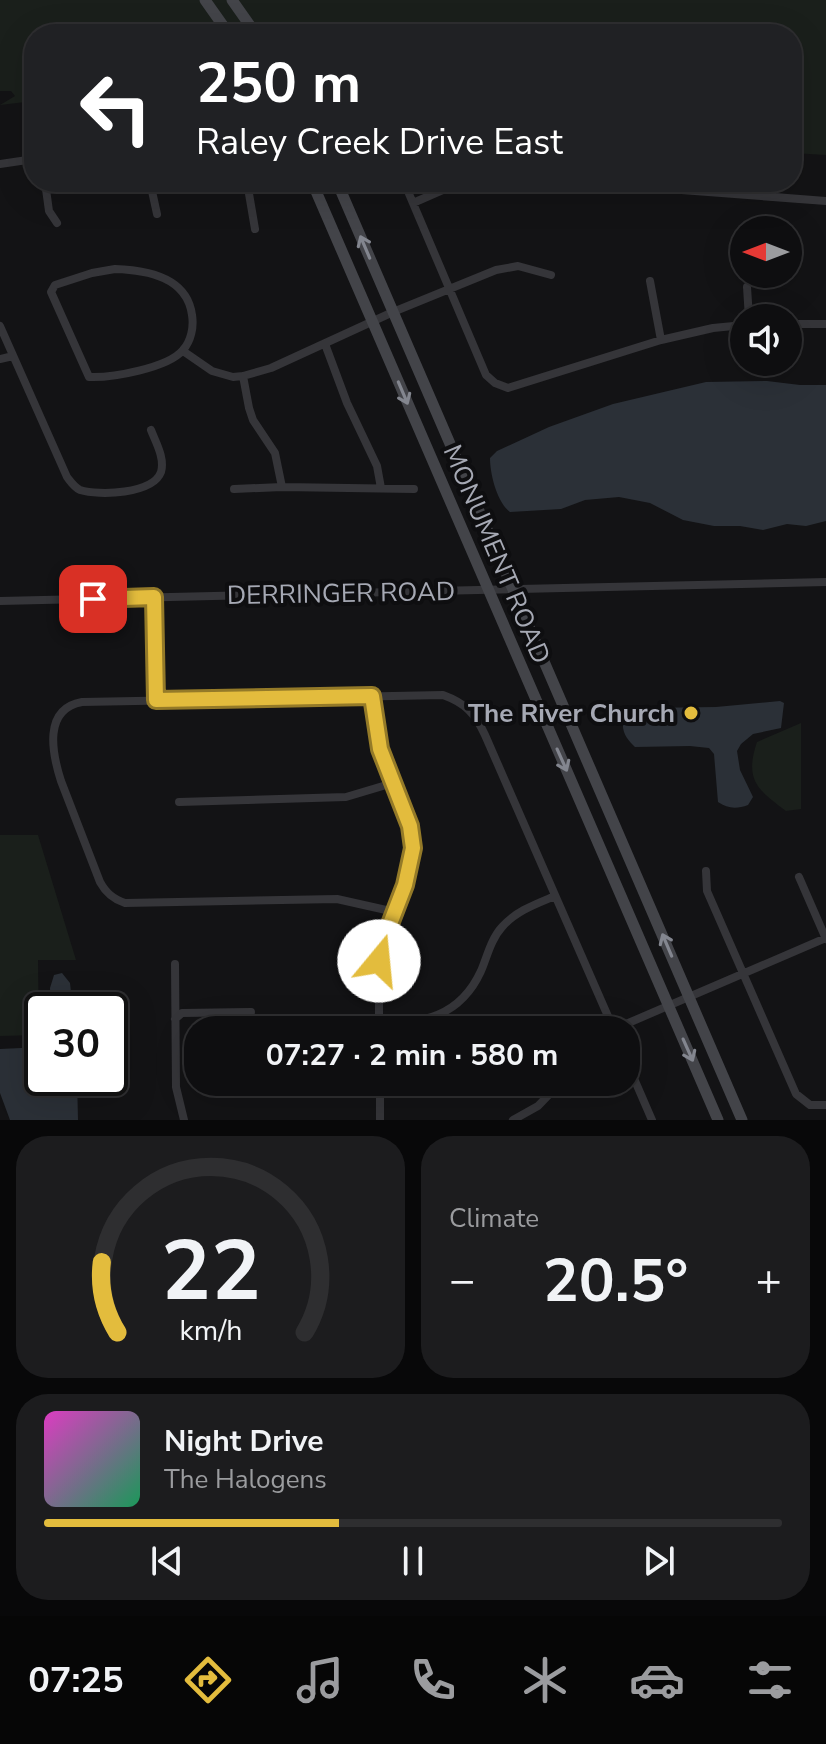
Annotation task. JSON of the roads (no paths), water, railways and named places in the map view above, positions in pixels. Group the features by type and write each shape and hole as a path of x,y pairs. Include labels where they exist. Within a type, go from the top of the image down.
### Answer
{"main road":[{"path":"205,0 222,24"},
{"path":"232,0 249,24"},
{"name":"MONUMENT ROAD","path":"316,192 718,1120"},
{"name":"MONUMENT ROAD","path":"341,192 742,1120"}],"street":[{"path":"0,164 24,160"},
{"path":"46,192 49,211 57,223"},
{"path":"152,192 157,214"},
{"path":"249,192 255,229"},
{"path":"408,192 486,375 495,383 508,388 661,340 730,327"},
{"path":"413,203 438,192"},
{"path":"708,192 826,201"},
{"path":"183,351 212,371 233,377 243,376 271,368 393,312 506,267 529,268 551,275"},
{"path":"115,269 156,274 170,280 183,292 192,309 193,328 183,351 138,371 105,378 89,377 51,292 55,285 115,269"},
{"path":"650,281 661,340"},
{"path":"802,324 826,324"},
{"path":"0,326 67,477 74,486 99,492 134,490 153,483 159,476 162,462 151,430"},
{"path":"325,344 347,403 377,466 381,488"},
{"path":"0,359 13,356"},
{"path":"243,376 253,420 275,453 282,487"},
{"path":"234,489 414,489"},
{"name":"DERRINGER ROAD","path":"0,601 826,582"},
{"path":"154,597 156,700"},
{"path":"395,912 337,899 125,903 109,896 100,882 56,766 55,721 67,707 74,704 156,700 443,695 463,703 477,718 485,735 607,1016"},
{"path":"372,696 380,749 410,826 413,848 405,885 379,961 378,1016"},
{"path":"179,802 346,797 393,783"},
{"path":"706,871 707,891 793,1087 800,1099 810,1105 826,1105"},
{"path":"640,1018 826,939 799,877"},
{"path":"437,1016 463,999 477,981 502,927 521,911 555,896"},
{"path":"175,964 176,1087 184,1120"},
{"path":"175,1019 182,1013 251,1012"},
{"path":"640,1092 652,1120"},
{"path":"380,1096 380,1120"},
{"path":"513,1120 538,1106 548,1096"}],"place":[{"name":"The River Church","path":"691,713"}]}
